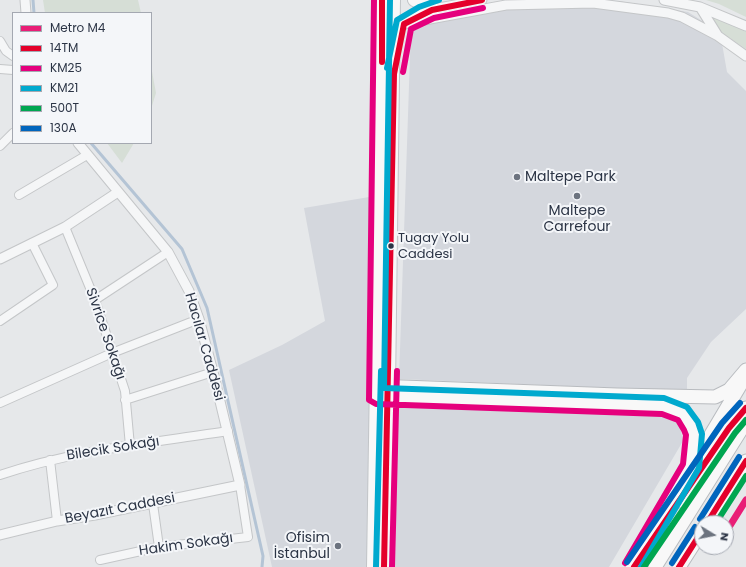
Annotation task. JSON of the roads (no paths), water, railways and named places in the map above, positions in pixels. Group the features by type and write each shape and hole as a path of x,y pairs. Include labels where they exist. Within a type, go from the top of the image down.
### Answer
{"highway":[{"path":"389,392 716,397 729,390 746,370"},
{"path":"633,567 746,376"},
{"path":"376,391 664,406 683,414 691,426 694,434 691,467"},
{"path":"633,567 729,428 746,408"},
{"path":"655,567 746,422"},
{"path":"712,515 746,461"},
{"path":"679,567 694,544"}],"main road":[{"path":"373,567 382,0"},
{"path":"384,567 389,392 394,74 398,24 394,0"},
{"path":"414,0 433,9"},
{"path":"382,25 398,24 433,9"}],"street":[{"path":"25,0 26,12"},
{"path":"433,9 482,0"},
{"path":"664,0 700,7 746,26"},
{"path":"398,24 506,5 593,3 668,12 682,17 718,36 746,56"},
{"path":"700,7 718,36"},
{"path":"0,41 6,51 12,55"},
{"path":"0,69 12,70"},
{"path":"0,146 12,134"},
{"name":"Hacılar Caddesi","path":"79,144 168,252 189,291 199,319 228,431 240,485 248,537"},
{"path":"19,195 87,155"},
{"path":"0,259 64,226 118,192"},
{"name":"Sivrice Sokağı","path":"64,226 95,300 125,391 130,446"},
{"path":"0,321 53,285 32,243"},
{"path":"95,300 168,252"},
{"path":"0,403 112,353 199,319"},
{"path":"125,400 213,372"},
{"name":"Bilecik Sokağı","path":"0,475 50,460 94,450 228,431"},
{"path":"50,460 57,521"},
{"name":"Beyazıt Caddesi","path":"0,535 57,521 154,504 240,485"},
{"path":"154,504 159,547"},
{"name":"Hakim Sokağı","path":"100,560 159,547 248,537"}],"waterway":[{"path":"33,0 34,12"},
{"path":"92,144 182,249 207,308 263,556 262,567"}],"metro line":[{"name":"M4","path":"734,519 746,500"}],"place":[{"name":"Maltepe Park","path":"517,177"},
{"name":"Maltepe Carrefour","path":"577,196"},
{"name":"Tugay Yolu Caddesi","path":"391,246"},
{"name":"Ofisim İstanbul","path":"338,546"}]}
